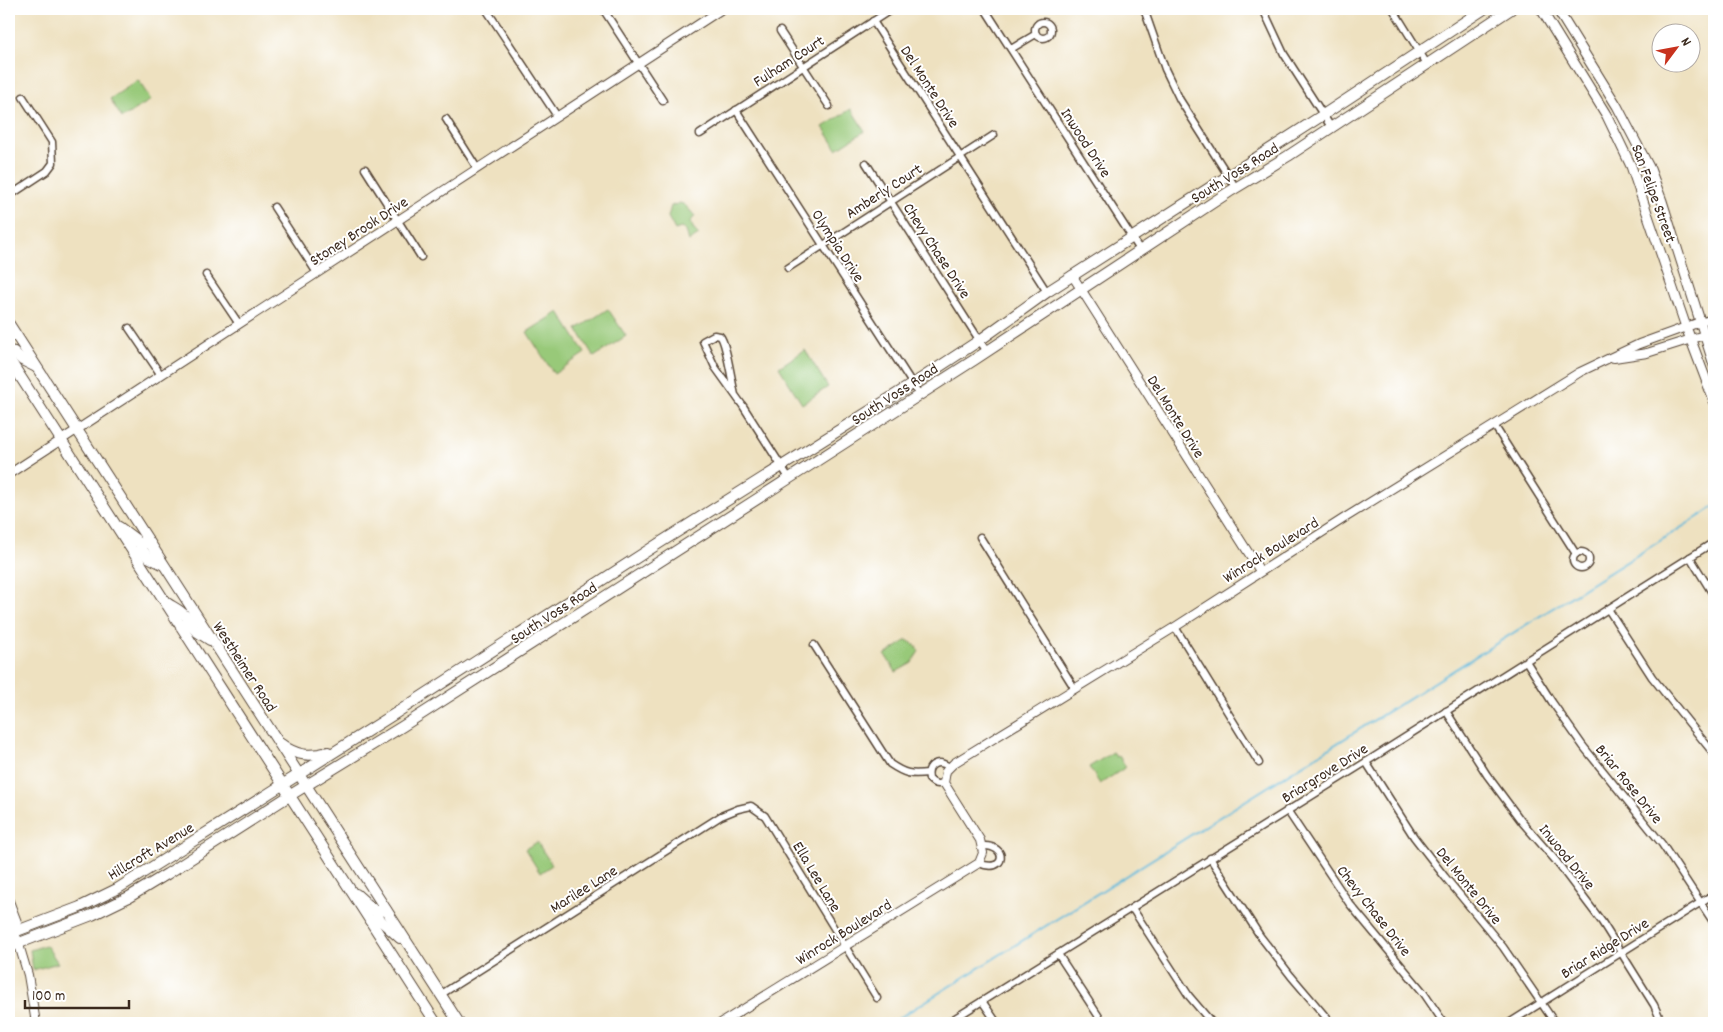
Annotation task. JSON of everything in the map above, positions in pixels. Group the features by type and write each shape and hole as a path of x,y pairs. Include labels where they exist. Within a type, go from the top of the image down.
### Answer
{"main road":[{"name":"South Voss Road","path":"298,774 396,714 475,661 912,384 980,340 1047,292 1131,236 1420,53 1484,9"},
{"name":"South Voss Road","path":"289,796 403,726 987,352 1173,228 1288,156 1511,9"},
{"name":"San Felipe Street","path":"1541,9 1590,87 1631,166 1690,339 1714,401"},
{"name":"San Felipe Street","path":"1557,9 1602,79 1643,155 1662,202 1714,365"},
{"path":"1590,87 1602,79"},
{"path":"1646,207 1662,202"},
{"path":"1165,215 1173,228"},
{"name":"Westheimer Road","path":"9,324 459,1023"},
{"path":"9,341 23,347"},
{"path":"9,351 14,352 22,360 37,368"},
{"name":"Westheimer Road","path":"9,359 436,1023"},
{"path":"704,516 711,528"},
{"path":"114,523 137,542 149,543"},
{"path":"132,552 143,551 148,557 163,564"},
{"path":"630,562 639,574"},
{"path":"164,601 183,613 186,618 193,621 198,620"},
{"path":"555,610 563,623"},
{"path":"179,625 191,625 196,631 213,642"},
{"path":"475,661 483,674"},
{"path":"396,714 403,726"},
{"path":"276,740 290,751 303,755 317,755 338,749"},
{"name":"Hillcroft Avenue","path":"11,931 80,906 108,893 298,774"},
{"name":"Hillcroft Avenue","path":"9,947 114,905 129,897 289,796"},
{"path":"187,845 194,856"},
{"path":"350,889 375,910 386,910"},
{"path":"108,893 114,905"},
{"path":"370,921 380,919 408,945"}],"street":[{"path":"486,9 557,116"},
{"path":"603,9 662,102"},
{"name":"Stoney Brook Drive","path":"9,474 722,9"},
{"name":"Fulham Court","path":"700,134 892,9"},
{"name":"Inwood Drive","path":"985,9 1140,250"},
{"path":"1144,9 1165,68 1180,100 1236,188"},
{"path":"1263,9 1284,54 1331,127"},
{"path":"1393,9 1427,64"},
{"name":"Del Monte Drive","path":"873,21 1047,292"},
{"path":"780,31 829,106"},
{"path":"1011,50 1036,34"},
{"path":"9,196 46,172 53,163 52,142 23,97"},
{"name":"Olympia Drive","path":"736,110 919,394"},
{"path":"446,120 477,168"},
{"name":"Amberly Court","path":"788,268 994,136"},
{"name":"Chevy Chase Drive","path":"866,163 987,352"},
{"path":"365,169 422,257"},
{"path":"274,207 317,273"},
{"path":"206,275 239,324"},
{"name":"Del Monte Drive","path":"1072,275 1260,571"},
{"name":"Winrock Boulevard","path":"928,773 932,765 938,762 949,766 1075,689 1175,627 1260,571 1580,372 1639,344 1714,318"},
{"path":"129,328 160,375"},
{"name":"Winrock Boulevard","path":"1607,358 1647,353 1714,331"},
{"path":"734,394 723,338 717,334 703,341 715,367 789,478"},
{"path":"1494,426 1576,554"},
{"path":"980,537 1075,689"},
{"name":"Briargrove Drive","path":"946,1023 1366,762 1714,542"},
{"path":"1690,557 1714,596"},
{"path":"1608,609 1652,677 1714,754"},
{"path":"1175,627 1259,763"},
{"path":"814,645 890,764 904,773 928,773 929,779 933,783 938,785 944,783"},
{"name":"Briar Rose Drive","path":"1526,661 1583,746 1647,826 1714,923"},
{"name":"Inwood Drive","path":"1446,711 1487,775 1522,822 1580,891 1602,922 1654,1004 1662,1023"},
{"name":"Del Monte Drive","path":"1366,762 1414,837 1503,947 1555,1023"},
{"path":"949,766 944,777 944,783 982,846 983,853 979,863"},
{"name":"Ella Lee Lane","path":"742,808 751,806 765,816 877,998"},
{"name":"Marilee Lane","path":"440,995 721,816 742,808"},
{"name":"Chevy Chase Drive","path":"1287,810 1349,903 1423,992 1444,1023"},
{"name":"Winrock Boulevard","path":"721,1023 979,863 993,867 1000,862 1000,852 995,847 990,845 982,846"},
{"path":"1210,858 1260,936 1331,1023"},
{"name":"Briar Ridge Drive","path":"1509,1023 1714,894"},
{"path":"9,901 17,922 11,931 19,944 28,975 36,1023"},
{"path":"1132,908 1189,996 1212,1023"},
{"path":"1058,954 1103,1023"},
{"path":"982,1001 997,1023"}],"green space":[{"path":"138,80 151,100 122,118 110,99"},
{"path":"851,109 865,131 837,149 823,127"},
{"path":"680,203 685,205 695,216 690,222 699,235 689,241 686,231 681,228 675,230 668,217 671,206"},
{"path":"608,309 626,336 594,357 577,329"},
{"path":"559,312 585,353 554,374 527,332"},
{"path":"805,350 828,387 802,404 779,367"},
{"path":"907,640 915,645 919,651 912,663 896,672 885,655"},
{"path":"1113,752 1116,757 1119,756 1126,767 1100,784 1089,767"},
{"path":"537,842 552,865 540,873 525,849"},
{"path":"46,945 58,963 33,970 30,950"}],"waterway":[{"path":"891,1023 1714,507"}]}
